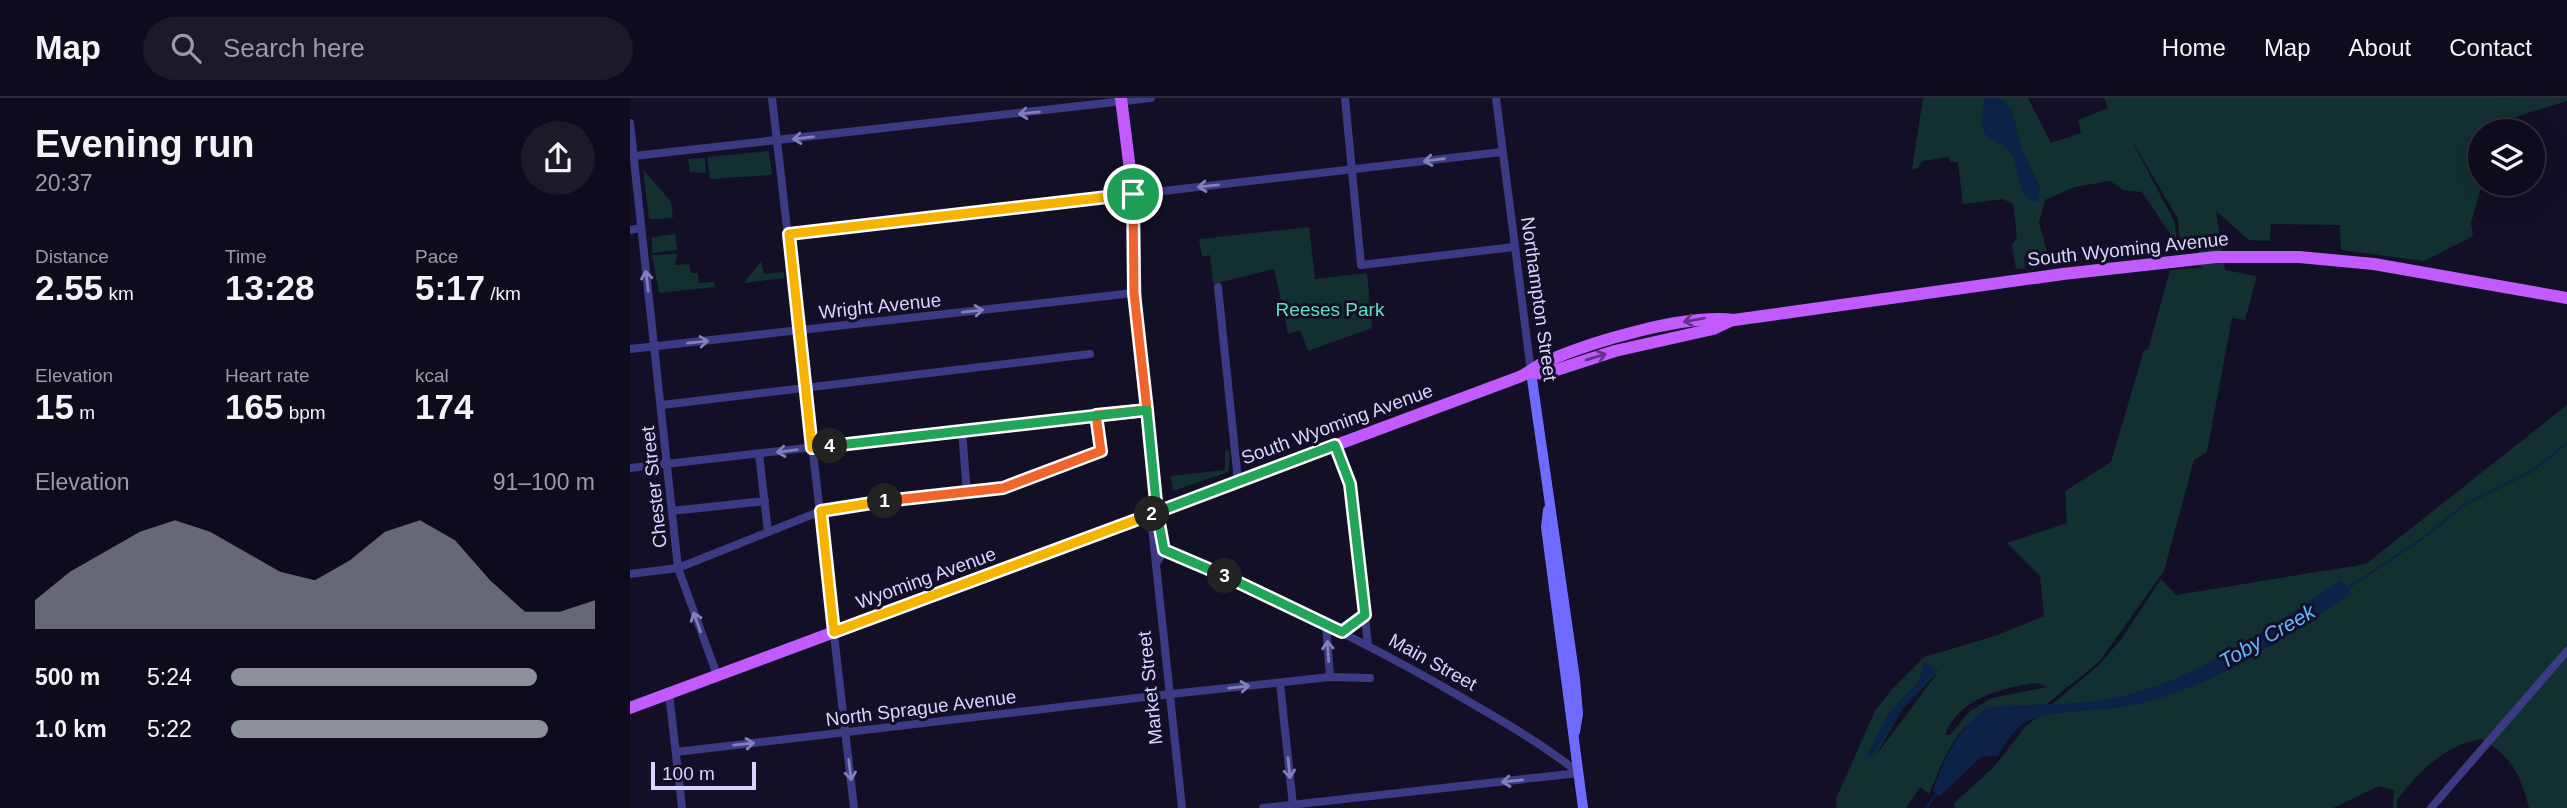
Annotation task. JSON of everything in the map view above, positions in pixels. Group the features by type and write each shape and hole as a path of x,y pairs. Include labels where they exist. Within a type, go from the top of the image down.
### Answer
{"main road":[{"name":"Market Street","path":"1121,100 1133,194 1134,293 1157,512"},
{"name":"South Wyoming Avenue","path":"1157,512 1531,372 1544,374 1626,348 1713,329 1734,320 2149,263 2216,257 2299,257 2374,264 2567,298"},
{"name":"Wyoming Avenue","path":"630,708 1157,512"}],"street":[{"path":"772,98 855,808"},
{"path":"634,156 1151,98"},
{"path":"1345,98 1361,265 1514,247"},
{"name":"Northampton Street","path":"1496,98 1548,504 1546,527 1580,773"},
{"name":"Chester Street","path":"630,123 678,568 717,676"},
{"path":"789,234 1502,152"},
{"path":"630,230 641,228"},
{"path":"1218,287 1238,481"},
{"name":"Wright Avenue","path":"630,349 1134,293"},
{"path":"662,405 1090,354"},
{"path":"630,468 1147,410"},
{"path":"630,574 678,568 821,511 1003,488 1101,451 1096,415"},
{"path":"962,430 967,493"},
{"path":"1335,445 1350,484 1368,645"},
{"path":"759,454 768,532"},
{"path":"672,511 765,501"},
{"name":"Market Street","path":"1157,512 1152,527 1182,808"},
{"name":"Market Street","path":"1157,512 1164,550"},
{"name":"Main Street","path":"1154,545 1368,645 1540,743 1580,773"},
{"path":"1156,564 1164,550"},
{"path":"1342,632 1365,615"},
{"path":"1326,624 1330,677 1370,678"},
{"path":"2431,808 2567,651"},
{"name":"North Sprague Avenue","path":"676,752 1330,677"},
{"path":"1280,683 1293,805"},
{"path":"669,693 682,808"},
{"path":"1263,808 1580,773 1583,808"}],"green space":[{"path":"1923,98 1985,98 1984,128 2013,155 2024,193 2040,188 2022,151 2011,110 2000,98 2028,98 2051,143 2081,133 2078,120 2108,108 2104,98 2567,98 2567,101 2508,119 2468,119 2468,196 2479,196 2471,223 2473,236 2424,261 2341,250 2340,225 2271,224 2270,241 2249,240 2216,211 2225,270 2257,276 2245,320 2232,318 2207,452 2194,460 2164,571 2099,662 2044,706 1997,709 1968,725 1957,737 1929,794 1920,787 1906,808 1837,808 1836,799 1875,711 1892,689 1924,657 1995,636 2044,616 2040,576 2007,543 2067,523 2065,491 2111,462 2144,350 2148,350 2170,270 2201,268 2197,244 2180,244 2178,219 2130,137 2175,223 2177,244 2173,244 2171,235 2142,192 2123,190 2110,181 2075,187 2045,200 2039,222 2047,252 2024,256 2025,268 2016,269 2012,245 2017,238 2013,204 2003,199 1963,204 1958,162 1950,162 1949,157 1923,161 1918,168 1912,169","holes":["1938,670 1903,707 1871,757 1889,713 1919,682 1924,671","1939,671 1876,755 1903,708","2036,683 2047,687 1992,698 1969,712 1950,735 1945,735 1960,712 1983,697"]},
{"path":"769,151 772,175 710,179 707,157"},
{"path":"705,158 706,173 690,172 688,159"},
{"path":"643,169 671,202 673,218 649,219"},
{"name":"Reeses Park","path":"1309,227 1315,279 1367,273 1372,328 1308,351 1300,330 1288,334 1274,269 1213,284 1210,255 1202,257 1199,239"},
{"path":"675,234 677,250 652,253 652,237"},
{"path":"677,254 675,265 689,264 691,273 698,273 699,283 714,282 715,287 659,293 652,255"},
{"path":"761,261 764,274 784,272 784,278 744,283"},
{"path":"2567,405 2567,808 2529,808 2518,776 2508,760 2482,739 2456,747 2434,761 2397,800 2397,808 2393,808 2394,790 2379,786 2333,808 1955,808 1954,803 1994,767 2026,726 2100,664 2122,638 2161,579 2176,595 2366,564"},
{"path":"1225,450 1230,452 1228,472 1173,491 1171,476 1225,470"}],"water":[{"path":"1985,98 2000,98 2011,110 2022,151 2040,188 2038,202 2032,201 2023,191 2011,152 1984,132 1982,120"},
{"name":"Toby Creek","path":"2341,580 2351,593 2272,645 2218,675 2189,688 2129,706 2058,713 2032,719 2016,730 1998,756 1982,756 1942,794 1939,796 1933,791 1953,745 1967,725 1986,708 2109,699 2172,680 2231,651"},
{"path":"1924,662 1938,671 1903,707 1871,758 1867,755 1889,713 1919,682"}],"waterway":[{"name":"Toby Creek","path":"2348,588 2423,538 2464,505 2532,471 2567,443"},
{"name":"Toby Creek","path":"1927,808 1936,794"}],"route":[{"path":"1133,194 789,234 812,448 1029,423 1147,410 1157,512 1161,522 1164,550 1273,597 1342,632 1354,626 1365,615 1350,484 1335,445 1171,506 1157,512 1142,518 1019,564 834,632 821,511 1003,488 1101,451 1096,415 1147,410 1134,293 1133,194"}]}
